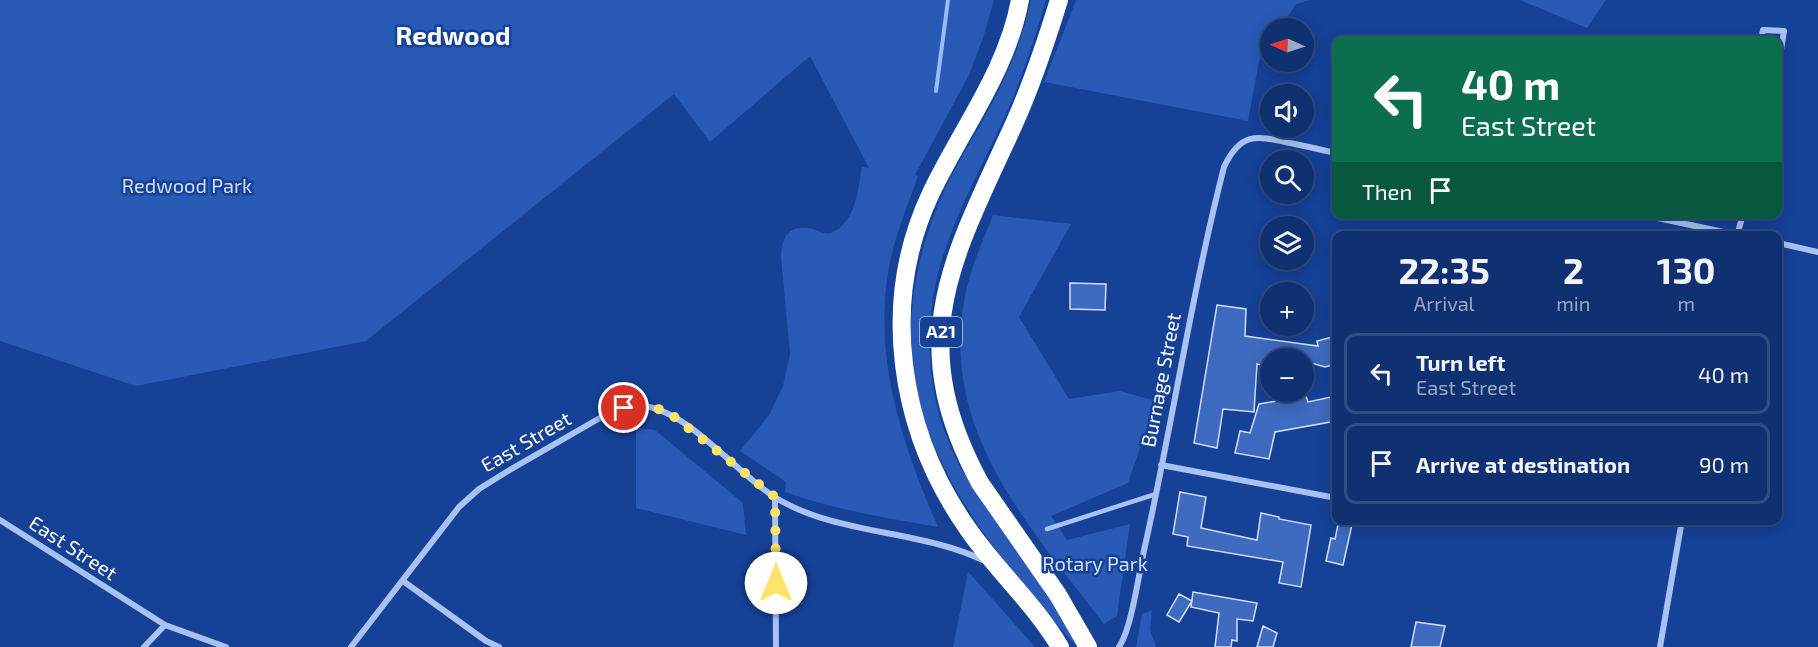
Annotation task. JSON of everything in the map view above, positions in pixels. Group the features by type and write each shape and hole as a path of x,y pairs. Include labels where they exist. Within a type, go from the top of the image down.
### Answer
{"highway":[{"name":"A21","path":"1020,0 1002,60 922,213 909,258 901,320 906,383 916,426 936,477 967,528 1042,620 1060,647"},
{"name":"A21","path":"1059,0 1028,92 954,260 943,304 940,352 946,398 953,424 971,466 980,483 1058,595 1088,647"}],"street":[{"path":"1762,36 1763,30 1784,31 1782,44"},
{"name":"Burnage Street","path":"1119,647 1128,625 1180,366 1224,167 1230,154 1239,144 1259,137 1332,152"},
{"path":"1663,219 1720,231"},
{"path":"1782,244 1818,252"},
{"name":"East Street","path":"351,647 459,507 479,489 612,411 636,404 667,411 775,497 805,512 839,522 937,542 999,568"},
{"path":"1161,465 1332,497"},
{"path":"775,497 776,647"},
{"name":"East Street","path":"0,520 165,626 226,647"},
{"path":"1660,647 1681,525"},
{"path":"403,580 486,641 499,647"},
{"path":"144,647 165,626"}],"lane":[{"path":"1047,529 1156,494"}],"green space":[{"name":"Redwood Park","path":"0,0 994,0 969,75 915,175 918,176 897,236 888,273 885,339 888,371 903,435 938,527 842,509 785,492 786,482 740,451 769,415 783,386 790,354 781,257 785,238 788,233 798,228 813,229 826,234 839,228 851,214 862,167 869,168 810,56 710,142 674,94 366,341 136,386 0,341"},
{"path":"1031,0 1046,0 1028,56 1007,112 958,217 936,280 929,337 930,365 941,421 964,473 1061,612 1080,647 1077,647 1032,595 991,543 957,491 931,438 915,382 911,323 921,259 945,189 991,106 1009,68"},
{"path":"1076,0 1310,0 1296,4 1287,18 1260,18 1260,59 1248,121 1044,82"},
{"path":"1520,0 1606,0 1587,28"},
{"name":"Rotary Park","path":"993,215 1071,224 1019,317 1069,399 1120,391 1156,401 1128,483 1051,516 1067,540 1130,524 1117,616 1104,624 1021,514 998,476 979,436 966,394 960,349 964,301 972,268"},
{"path":"636,428 655,430 743,503 746,535 636,508"},
{"path":"968,572 972,576 1035,647 953,647"},
{"path":"1152,610 1150,630 1156,647 1136,647 1142,614"}],"building":[{"path":"1070,283 1106,284 1105,310 1070,309"},
{"path":"1217,305 1246,309 1245,336 1318,346 1317,341 1332,337 1332,365 1325,367 1314,364 1314,348 1260,348 1254,412 1223,409 1217,448 1194,443"},
{"path":"1332,397 1332,422 1275,432 1269,459 1235,453 1240,431 1250,433 1259,404 1314,402"},
{"path":"1180,492 1206,497 1201,528 1257,540 1261,513 1311,525 1301,587 1279,583 1283,562 1187,546 1188,537 1173,534"},
{"path":"1338,525 1352,525 1343,565 1326,561 1331,538 1335,539"},
{"path":"1193,592 1257,603 1253,621 1237,619 1237,641 1232,640 1231,647 1215,647 1219,613 1191,607"},
{"path":"1179,594 1192,601 1179,622 1167,615"},
{"path":"1416,622 1445,626 1440,647 1411,647"},
{"path":"1263,626 1277,633 1273,647 1257,647"}],"waterway":[{"path":"936,91 948,0"}],"district":[{"name":"Redwood","path":"453,36"}],"route":[{"path":"624,408 636,404 667,411 775,497 776,583"}]}
